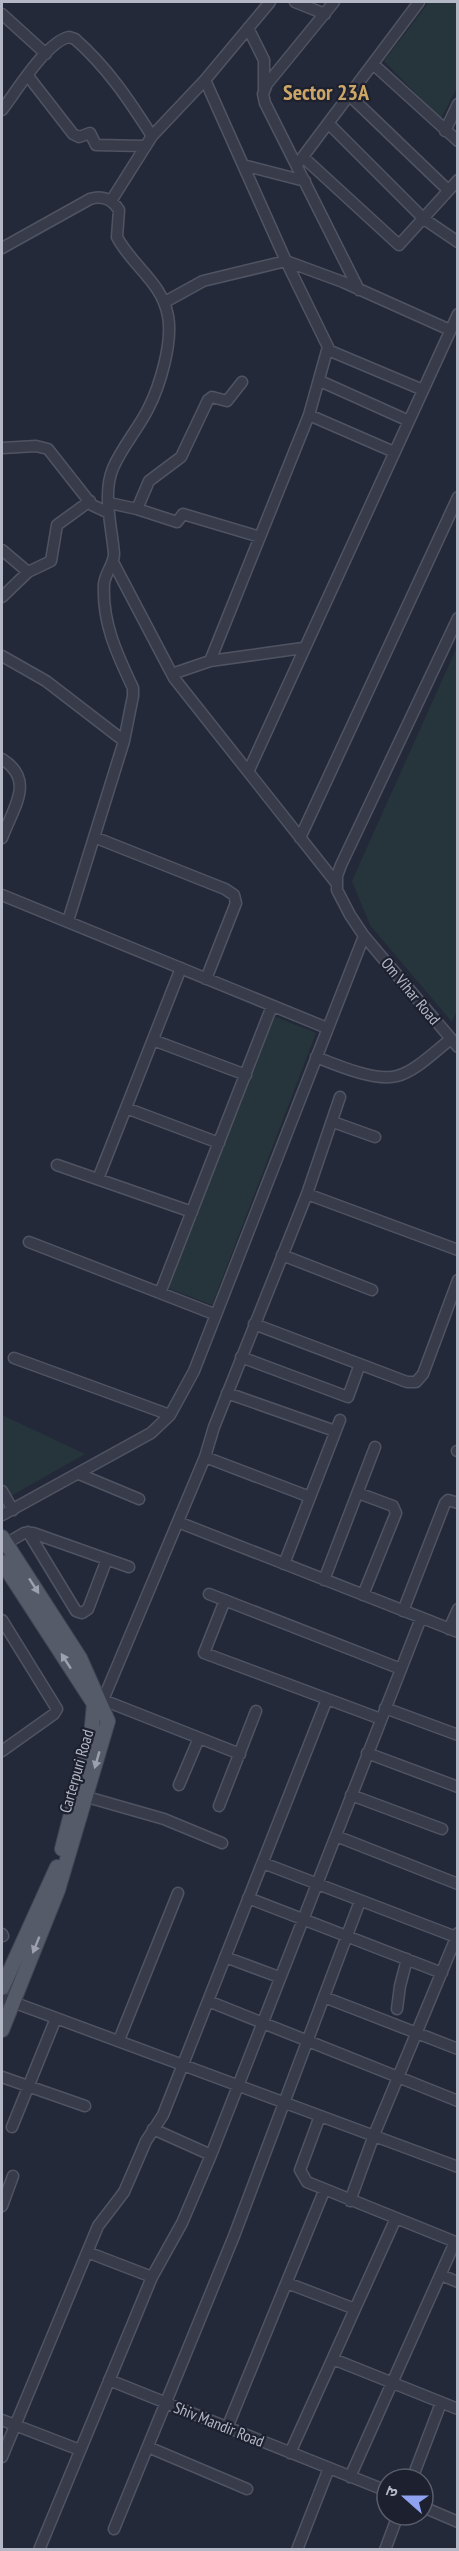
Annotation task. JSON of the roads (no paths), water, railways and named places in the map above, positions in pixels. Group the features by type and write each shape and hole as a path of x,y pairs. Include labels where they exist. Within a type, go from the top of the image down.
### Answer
{"main road":[{"name":"Carterpuri Road","path":"2,2030 7,1999 58,1890 80,1798 99,1702 80,1658 3,1542"},
{"path":"2,1562 99,1702"},
{"name":"Carterpuri Road","path":"2,1988 58,1865 80,1798"}],"street":[{"path":"111,201 148,141 205,80 270,2"},
{"path":"295,2 325,14"},
{"path":"264,92 267,84 334,2"},
{"path":"300,161 419,2"},
{"path":"2,14 46,54"},
{"path":"248,28 264,60 265,103 300,161 305,181 359,290"},
{"path":"2,110 46,54 63,38 75,39 110,74 148,141"},
{"path":"373,64 444,131 458,141"},
{"path":"28,76 72,134 79,137 90,133 96,145 148,141"},
{"path":"205,80 328,350 309,415 210,661"},
{"path":"349,95 448,190"},
{"path":"444,131 458,104"},
{"path":"328,123 424,219 458,242"},
{"path":"300,161 395,244 402,243 458,180"},
{"path":"243,165 305,181"},
{"path":"2,248 90,199 97,196 111,201 119,210 117,237 155,285 165,302 170,327 166,356 149,408 113,468 109,480 113,561 106,572 104,584 108,632 133,688 124,741 68,921"},
{"path":"165,302 203,281 286,261 450,330"},
{"path":"249,770 458,314"},
{"path":"328,350 423,390"},
{"path":"320,381 408,421"},
{"path":"137,508 149,481 183,453 208,400 212,397 227,401 242,382"},
{"path":"309,415 394,452"},
{"path":"2,448 36,446 48,449 90,501 109,508 137,508 177,522 183,514 260,537"},
{"path":"300,838 458,497"},
{"path":"2,597 28,572 51,561 57,525 90,501"},
{"path":"2,550 28,572"},
{"name":"Om Vihar Road","path":"113,561 172,674 337,884 340,897 364,936 454,1043"},
{"path":"337,884 342,865 458,618"},
{"path":"172,674 210,661 303,648"},
{"path":"2,656 46,681 124,741"},
{"path":"2,759 14,767 21,778 19,795 2,838"},
{"path":"94,837 225,889 234,895 236,903 206,979"},
{"path":"2,895 327,1028"},
{"path":"2,1515 151,1433 170,1415 194,1371 214,1314 364,936"},
{"path":"98,1179 181,969"},
{"path":"160,1293 272,1006"},
{"path":"153,1040 246,1075"},
{"path":"316,1057 358,1072 394,1077 405,1073 454,1043"},
{"path":"240,1754 99,1702 205,1457 227,1393 333,1122 340,1097"},
{"path":"126,1108 219,1143"},
{"path":"333,1122 375,1137"},
{"path":"57,1165 192,1212"},
{"path":"306,1194 458,1250"},
{"path":"28,1242 214,1314"},
{"path":"282,1255 372,1290"},
{"path":"254,1324 407,1382 416,1382 420,1379 458,1280"},
{"path":"242,1357 348,1397 360,1364"},
{"path":"14,1358 170,1415"},
{"path":"227,1393 335,1431"},
{"path":"284,1564 340,1420"},
{"path":"324,1580 375,1447"},
{"path":"205,1457 310,1497"},
{"path":"79,1474 140,1499"},
{"path":"2,1491 13,1510"},
{"path":"358,1493 393,1506 396,1513 363,1595"},
{"path":"403,1611 445,1503 448,1500 458,1503"},
{"path":"178,1522 453,1631 458,1609"},
{"path":"3,1542 28,1532 129,1567"},
{"path":"28,1532 76,1611 82,1613 88,1609 107,1559"},
{"path":"209,1594 401,1669"},
{"path":"225,1600 204,1653 381,1719"},
{"path":"39,2550 152,2277 182,2223 211,2155 421,1618"},
{"path":"2,1620 57,1709 54,1714 2,1749"},
{"path":"2,2457 105,2213 124,2192 153,2129 164,2115 327,1699"},
{"path":"385,1708 458,1735"},
{"path":"219,1806 256,1711"},
{"path":"180,1785 199,1738"},
{"path":"367,1754 458,1787"},
{"path":"351,1795 442,1829"},
{"path":"80,1798 164,1819 222,1843"},
{"path":"336,1836 458,1884"},
{"path":"263,1863 360,1901 457,1935 374,2134 350,2201"},
{"path":"119,2040 178,1893"},
{"path":"248,1898 442,1973"},
{"path":"114,2529 284,2102 360,1901"},
{"path":"225,1957 279,1977"},
{"path":"397,2009 399,1986 407,1959"},
{"path":"324,1997 458,2049"},
{"path":"7,1999 458,2167"},
{"path":"208,2001 458,2101"},
{"path":"12,2127 56,2018"},
{"path":"2,2077 85,2106"},
{"path":"320,2116 300,2170 307,2182 324,2191 456,2243 350,2477"},
{"path":"153,2129 211,2155"},
{"path":"2,2206 13,2176"},
{"path":"227,2428 324,2191"},
{"path":"290,2453 396,2218"},
{"path":"87,2252 152,2277"},
{"path":"441,2275 458,2282"},
{"path":"287,2283 355,2309"},
{"path":"333,2359 458,2409"},
{"name":"Shiv Mandir Road","path":"109,2380 375,2487"},
{"path":"417,2467 441,2403"},
{"path":"2,2420 80,2450"},
{"path":"148,2447 247,2489"},
{"path":"297,2550 329,2468"},
{"path":"435,2512 458,2522"},
{"path":"384,2550 393,2527"}],"district":[{"name":"Sector 23A","path":"326,92"}]}
